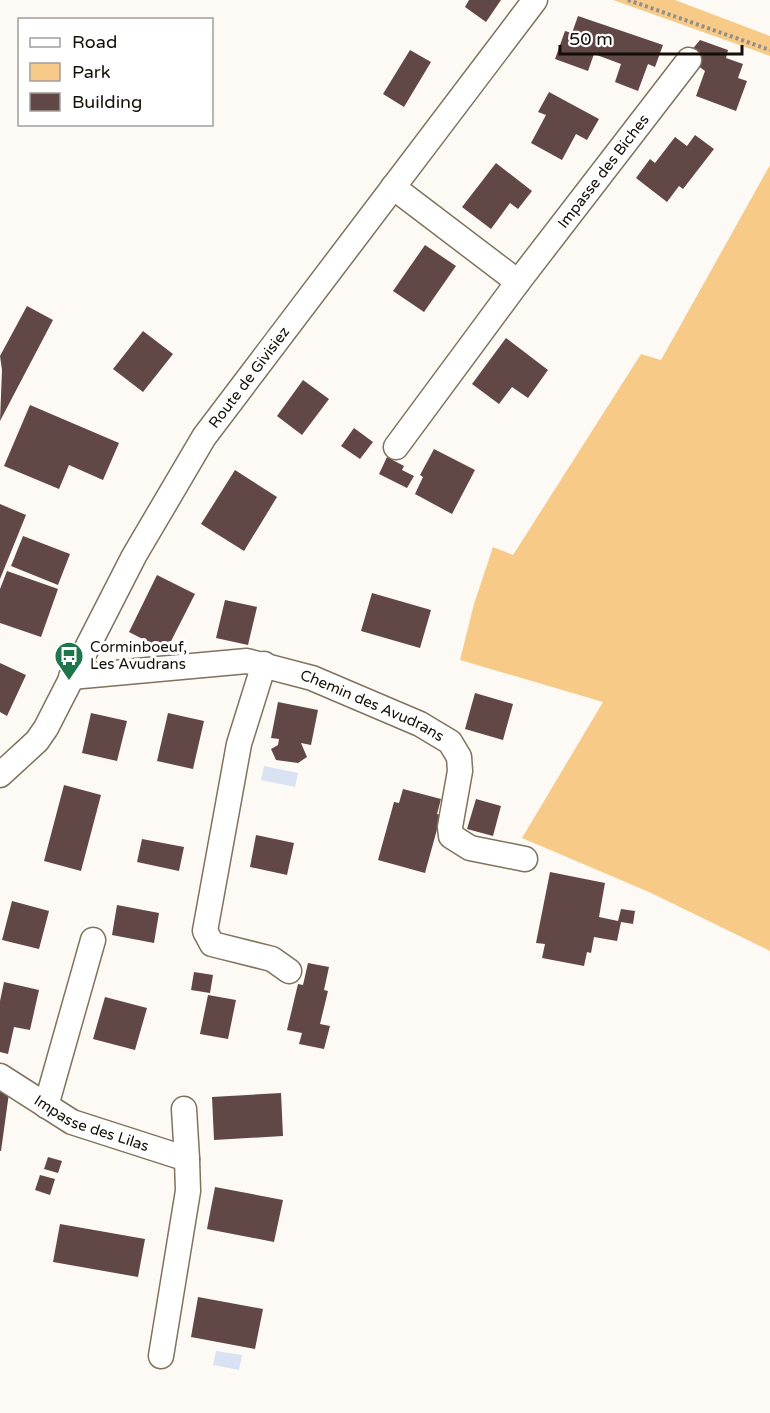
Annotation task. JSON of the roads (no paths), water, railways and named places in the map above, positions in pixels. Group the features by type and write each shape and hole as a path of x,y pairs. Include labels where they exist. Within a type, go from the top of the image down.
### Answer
{"street":[{"name":"Route de Givisiez","path":"0,775 37,741 150,527 199,446 535,0"},
{"name":"Impasse des Biches","path":"396,447 518,282 688,60"},
{"path":"393,187 518,282"},
{"name":"Chemin des Avudrans","path":"71,677 101,676 226,661 264,664 312,678 420,724 450,742 459,757 460,771 450,826 451,836 470,848 525,859"},
{"path":"264,664 237,754 205,931 212,944 272,958 289,971"},
{"path":"46,1106 93,940"},
{"name":"Impasse des Lilas","path":"0,1076 72,1122 187,1159"},
{"path":"161,1356 188,1191 184,1109"}],"water":[{"path":"264,766 298,773 295,787 261,780"},
{"path":"216,1351 242,1355 239,1370 213,1365"}],"place":[{"name":"Corminboeuf, Les Avudrans","path":"69,682"}]}
